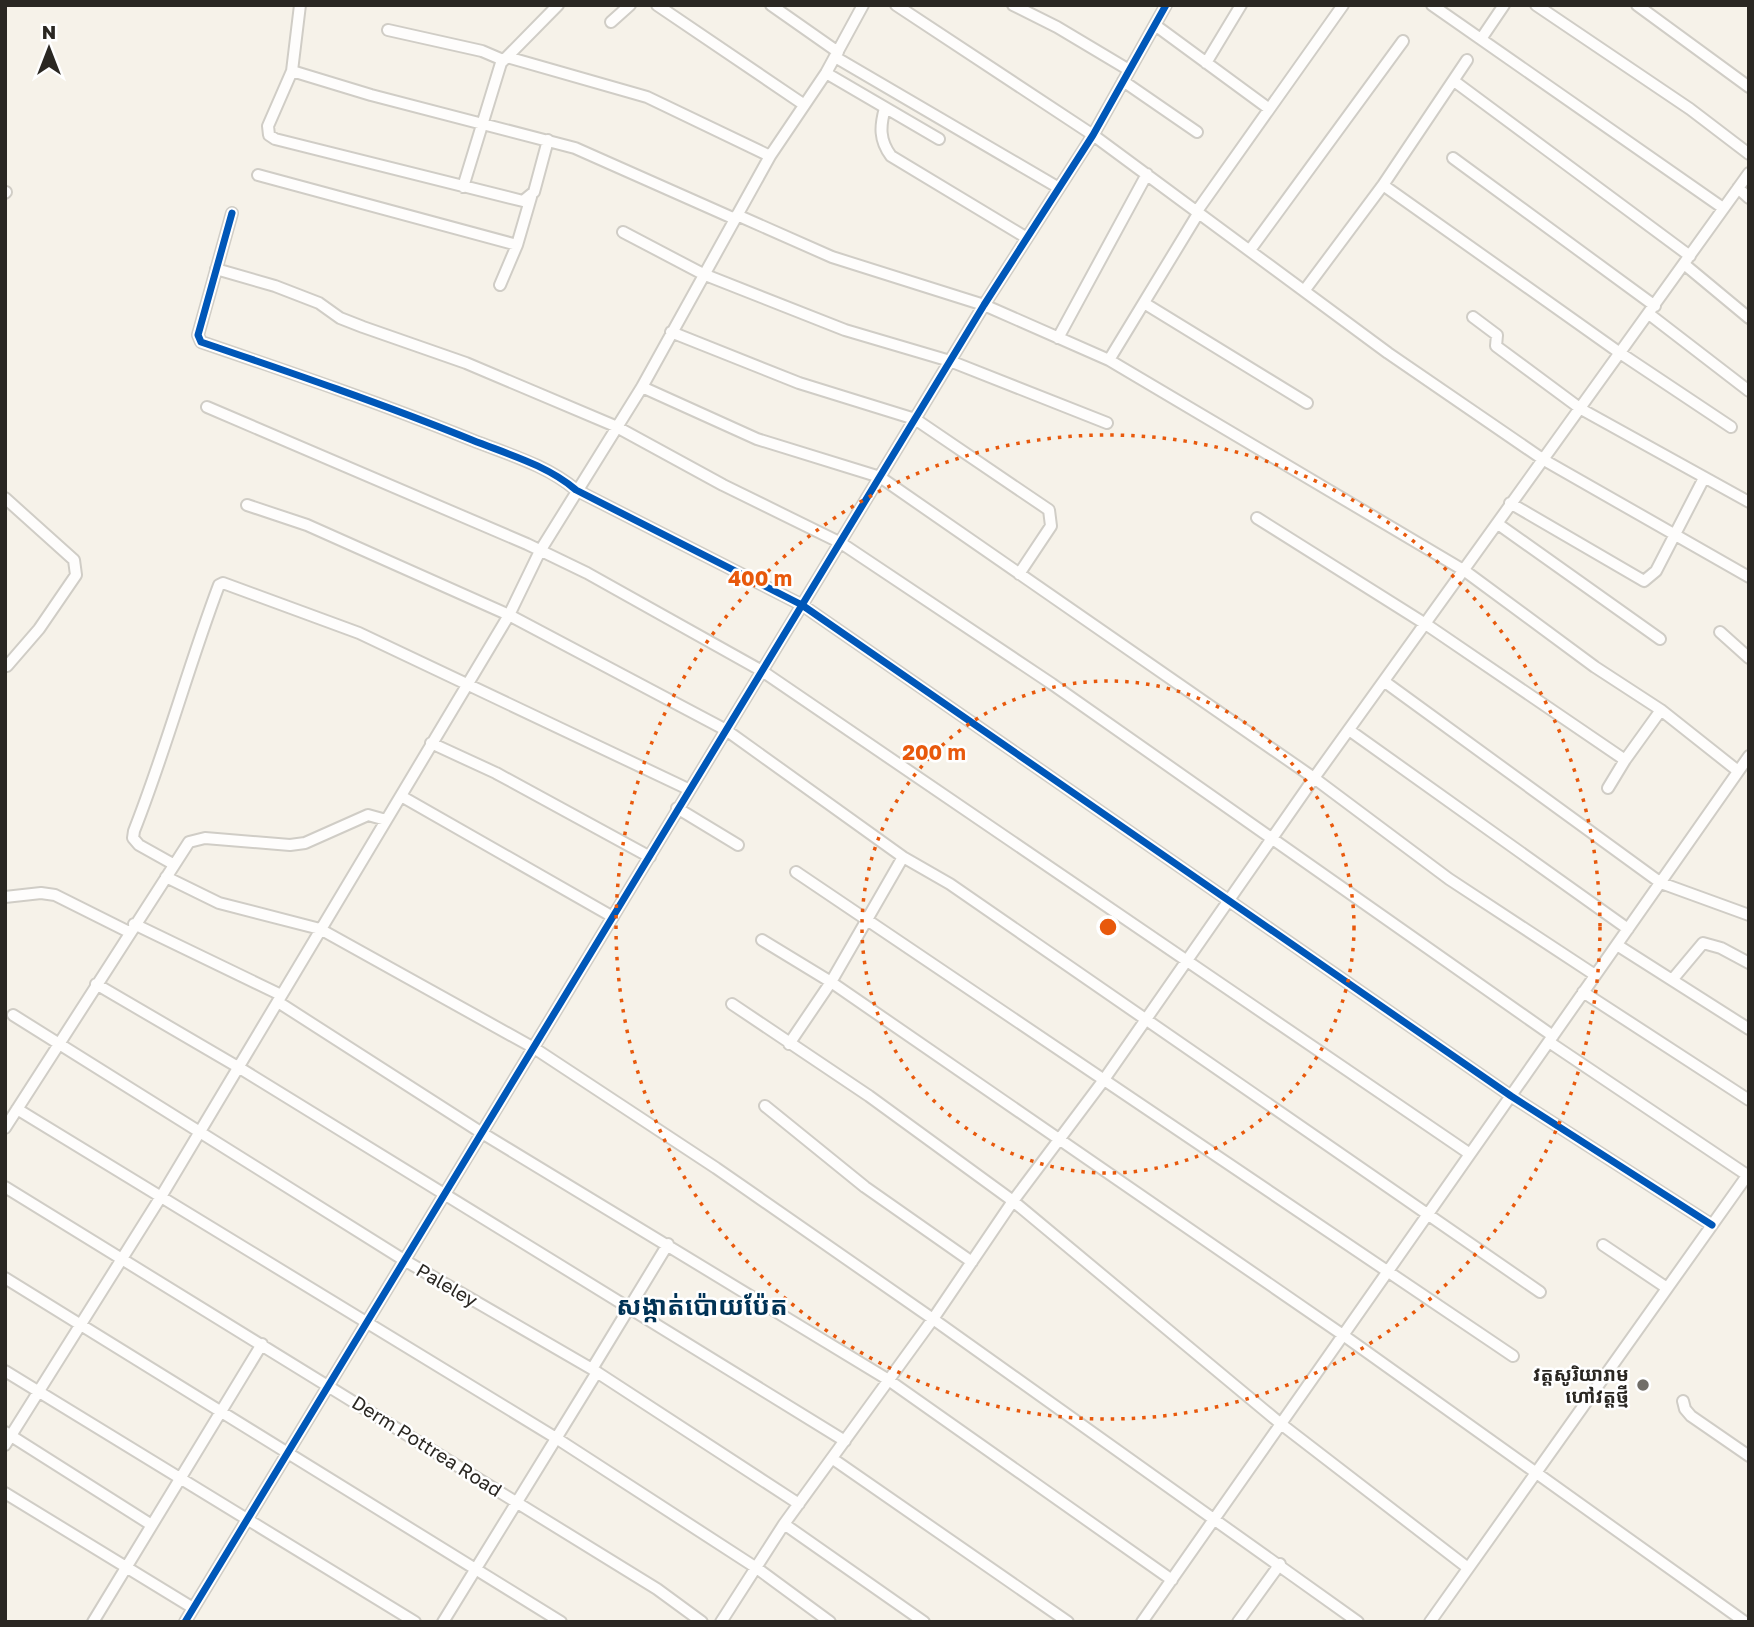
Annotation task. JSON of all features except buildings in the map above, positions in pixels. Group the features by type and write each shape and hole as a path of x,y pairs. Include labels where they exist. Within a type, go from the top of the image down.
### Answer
{"street":[{"path":"300,5 292,71 268,126 270,135 275,139 513,200 527,201 531,197"},
{"path":"611,22 630,5"},
{"path":"657,5 803,104"},
{"path":"771,5 837,54 1059,188"},
{"path":"150,1524 7,1438 162,1195 401,796 509,615 540,551 615,426 642,387 770,156 826,73 863,5"},
{"path":"896,5 1093,135 1388,353 1544,460 1749,577"},
{"path":"1013,5 1058,27 1129,70"},
{"path":"185,1622 650,857 677,807 841,543 984,305 1093,135 1166,5"},
{"path":"1206,63 1241,5"},
{"path":"1109,360 1198,211 1343,5"},
{"path":"1432,5 1723,208"},
{"path":"1481,39 1503,5"},
{"path":"1536,5 1690,110 1749,154"},
{"path":"1637,5 1749,87"},
{"path":"463,187 480,122 505,58 553,6"},
{"path":"1154,25 1268,108"},
{"path":"388,30 482,51 647,97 770,156"},
{"path":"1250,250 1403,41"},
{"path":"1304,291 1383,185 1467,60"},
{"path":"292,71 370,95 548,140 597,157 832,257 984,305 1109,360 1465,571 1595,667 1661,710 1738,771"},
{"path":"826,73 939,139"},
{"path":"1454,81 1687,260 1749,318"},
{"path":"1123,82 1197,132"},
{"path":"885,108 880,129 884,146 891,156 1027,238"},
{"path":"500,285 517,245 548,140"},
{"path":"1453,158 1652,310 1749,391"},
{"path":"721,1622 758,1569 784,1524 933,1319 1013,1201 1103,1081 1314,778 1427,625 1510,503 1581,410 1749,173"},
{"path":"1058,338 1092,270 1147,174"},
{"path":"258,176 517,245"},
{"path":"1383,185 1620,353 1731,427"},
{"path":"1738,188 1749,198"},
{"path":"232,213 198,335 201,342 447,430 540,467 562,478 576,490 802,605 1511,1096 1712,1225"},
{"path":"623,232 703,274 845,330 950,361 1107,424"},
{"path":"216,270 275,286 319,303 340,318 466,363 615,426 723,485 841,543 1272,838 1551,1039 1748,1174 1430,1622"},
{"path":"1143,303 1307,402"},
{"path":"1473,317 1497,335 1496,346 1581,410 1749,502"},
{"path":"671,332 799,383 915,419 1049,510 1051,526 1019,574"},
{"path":"642,387 757,439 880,477 1314,778 1449,878 1595,975"},
{"path":"207,407 587,573 762,671 1188,959 1470,1154"},
{"path":"1510,503 1641,581 1656,571 1704,478"},
{"path":"5,498 75,560 76,568 76,575 39,629 7,666"},
{"path":"247,505 307,526 509,615 726,730 903,858 950,884 1541,1292"},
{"path":"1257,518 1427,625 1625,761"},
{"path":"1497,524 1660,639"},
{"path":"173,864 139,845 133,838 134,831 164,754 219,585 227,582 359,632 688,789"},
{"path":"1720,632 1749,658"},
{"path":"1385,682 1661,883 1749,915"},
{"path":"1608,788 1661,710"},
{"path":"1349,730 1628,929"},
{"path":"431,743 496,773 650,857"},
{"path":"1142,1622 1749,756"},
{"path":"401,796 613,917"},
{"path":"677,807 738,845"},
{"path":"5,1128 173,864 193,839 289,845 305,843 368,815 386,820"},
{"path":"789,1044 831,982 903,858"},
{"path":"796,872 1513,1356"},
{"path":"166,877 219,903 320,929 534,1048 716,1168 933,1319 1280,1564 1357,1622"},
{"path":"5,897 41,893 55,895 132,928 279,999 482,1133 887,1379 1172,1580"},
{"path":"762,940 831,982 1343,1335 1537,1472 1668,1570 1745,1622"},
{"path":"1672,980 1703,943 1721,948 1749,963"},
{"path":"1616,945 1749,1029"},
{"path":"96,984 238,1067 845,1441"},
{"path":"1583,992 1749,1100"},
{"path":"733,1004 869,1096 1013,1201 1281,1424 1468,1568"},
{"name":"Paleley","path":"13,1015 404,1260 594,1370 799,1504"},
{"path":"765,1106 865,1187 972,1262"},
{"path":"18,1109 556,1438 758,1569 830,1622"},
{"name":"Derm Pottrea Road","path":"5,1187 657,1588 702,1622"},
{"path":"443,1622 556,1438 668,1244"},
{"path":"1603,1245 1667,1288"},
{"path":"5,1278 561,1622"},
{"path":"93,1622 150,1524 223,1412 262,1344"},
{"path":"5,1371 415,1622"},
{"path":"1683,1401 1691,1416 1749,1456"},
{"path":"833,1459 1068,1622"},
{"path":"5,1493 193,1608"},
{"path":"784,1524 924,1622"},
{"path":"1238,1622 1280,1564"}],"cycle path":[{"path":"185,1622 984,305 1093,135 1166,5"},
{"path":"232,213 198,335 201,342 371,401 526,461 565,481 576,490 802,605 1511,1096 1712,1225"}],"place":[{"name":"វត្តសូរិយារាម ហៅវត្តថ្មី","path":"1643,1385"}],"district":[{"name":"សង្កាត់ប៉ោយប៉ែត","path":"702,1306"}]}
